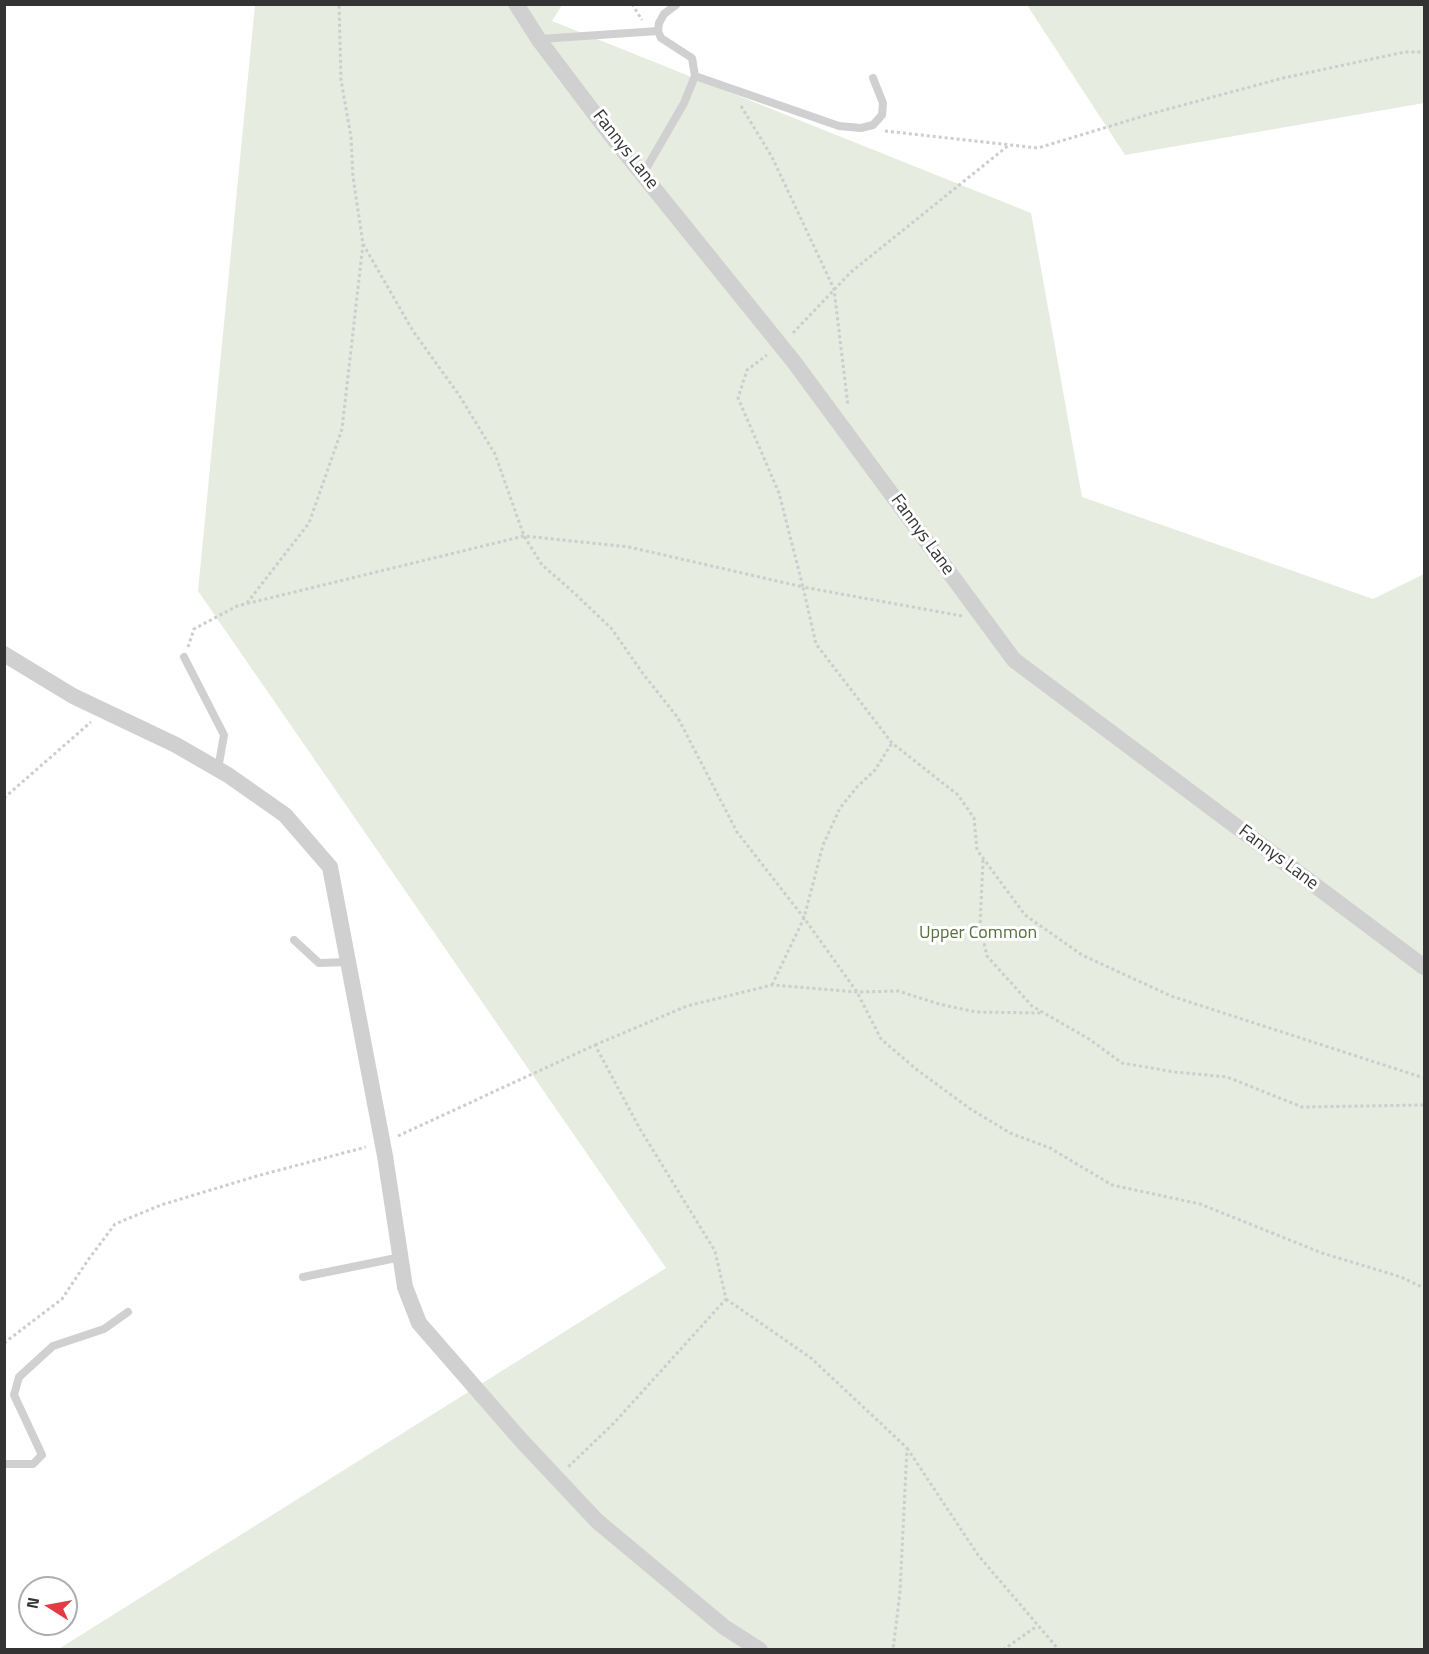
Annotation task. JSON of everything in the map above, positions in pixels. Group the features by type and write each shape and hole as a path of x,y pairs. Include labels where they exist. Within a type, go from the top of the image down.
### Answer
{"street":[{"name":"Fannys Lane","path":"516,4 539,40 643,174 781,345 1014,660 1425,967"},
{"path":"4,654 73,696 176,745 218,769 285,815 330,867 382,1143 405,1287 419,1323 520,1439 597,1521 724,1627 760,1650"}],"lane":[{"path":"643,174 684,103 695,76 692,58 662,38 658,31 664,14 677,4"},
{"path":"539,40 658,31"},
{"path":"695,76 839,126 861,128 873,125 882,115 883,103 873,78"},
{"path":"184,657 224,735 218,769"},
{"path":"294,940 319,963 348,962"},
{"path":"303,1277 400,1257"},
{"path":"4,1464 33,1464 42,1455 14,1395 19,1377 53,1346 104,1329 128,1312"}],"path":[{"path":"246,604 309,523 342,429 363,244 353,177 351,137 341,81 339,4"},
{"path":"866,127 899,133 1038,148 1150,114 1283,78 1405,52 1425,52"},
{"path":"732,89 772,157 834,289 848,406"},
{"path":"1009,145 851,272 781,345 747,370 738,398 779,493 816,644 892,742 958,795 974,818 977,850 1025,915 1082,955 1171,996 1425,1078"},
{"path":"363,244 413,331 459,395 495,454 524,536 542,565 611,628 678,718 737,832 804,918 857,992 881,1039 960,1102 1010,1133 1050,1148 1113,1185 1200,1204 1322,1253 1401,1277 1425,1288"},
{"path":"184,657 194,629 237,606 524,536 629,547 803,587 984,620"},
{"path":"4,798 104,711"},
{"path":"772,985 804,918 823,845 840,808 875,770 892,742"},
{"path":"983,858 980,926 987,956 1032,1006 1089,1039 1122,1063 1175,1072 1227,1077 1302,1107 1425,1105"},
{"path":"4,1343 62,1299 115,1224 161,1205 257,1176 382,1143 687,1006 772,985 857,992 898,991 939,1004 976,1012 1044,1013"},
{"path":"596,1045 640,1129 715,1251 726,1299 811,1358 906,1448 978,1555 1059,1650"},
{"path":"558,1477 615,1423 726,1299"},
{"path":"893,1650 900,1592 906,1448"},
{"path":"1003,1650 1037,1626"}],"green space":[{"name":"Upper Common","path":"255,5 562,5 552,21 1031,213 1082,497 1373,599 1424,574 1424,1649 57,1650 666,1268 198,591"},
{"path":"1027,5 1424,5 1424,103 1125,155"}]}
